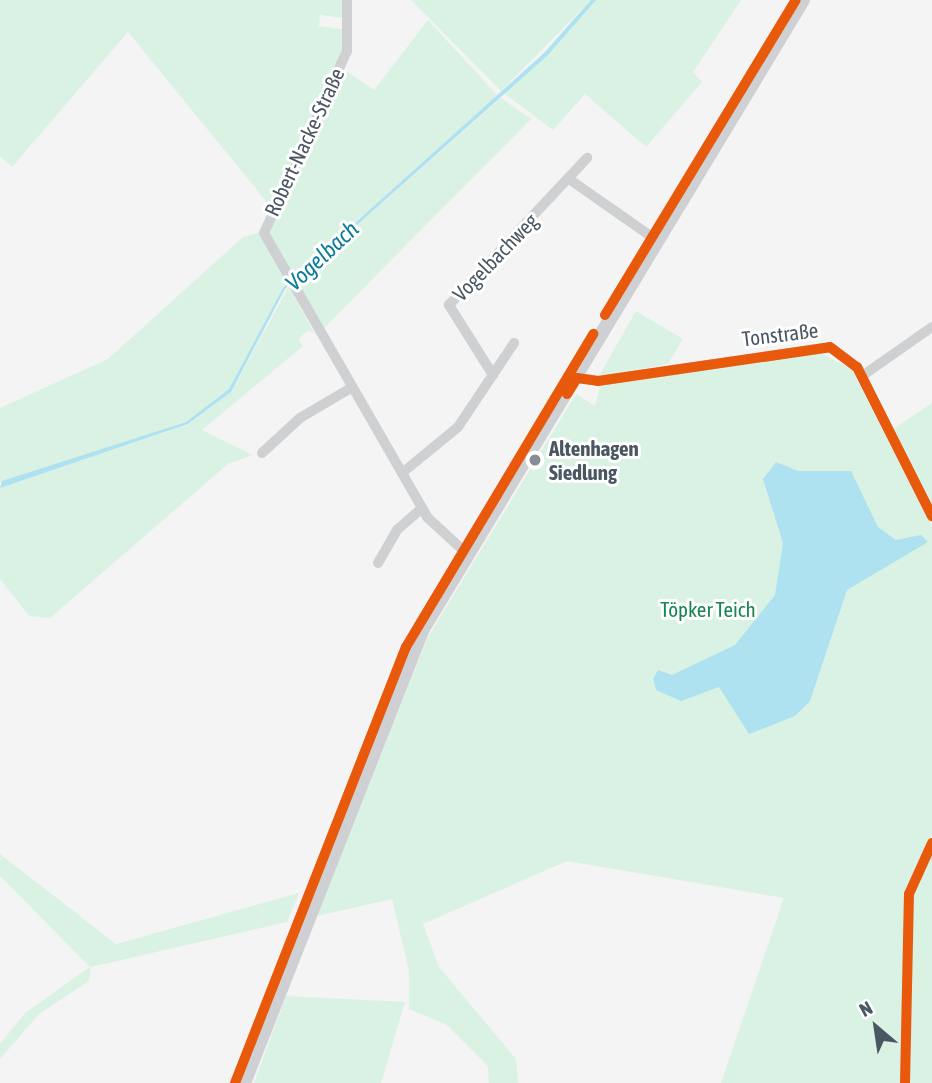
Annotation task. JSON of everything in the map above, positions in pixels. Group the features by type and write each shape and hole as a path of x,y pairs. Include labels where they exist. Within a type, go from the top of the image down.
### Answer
{"main road":[{"path":"244,1083 412,650 467,554 578,378 803,0"}],"street":[{"name":"Robert-Nacke-Straße","path":"347,0 347,51 265,225 290,282 422,508 467,554"},
{"name":"Vogelbachweg","path":"493,375 449,305 587,158"},
{"path":"569,179 658,241"},
{"path":"862,376 932,327"},
{"path":"402,473 450,436 514,343"},
{"name":"Tonstraße","path":"578,378 598,381 820,346 844,354 862,376 932,516"},
{"path":"262,453 300,418 351,388"},
{"path":"378,563 398,529 422,508"}],"green space":[{"path":"0,0 345,0 345,18 320,15 319,26 346,30 345,51 270,206 128,32 12,167 0,156"},
{"path":"411,0 591,0 501,91"},
{"path":"596,0 741,0 693,72 702,82 646,147 585,94 553,130 505,94"},
{"path":"428,20 497,95 291,281 267,237 343,69 374,90"},
{"path":"501,98 531,119 322,330 292,283"},
{"path":"261,232 288,283 229,389 186,422 0,483 0,408 108,359 243,237"},
{"path":"289,286 315,335 309,330 298,339 303,346 202,430 253,455 228,464 50,618 29,616 0,579 0,488 189,424 231,392"},
{"path":"636,311 683,339 668,364 599,376"},
{"name":"Töpker Teich","path":"819,352 852,370 932,527 932,834 908,886 902,1083 721,1083 784,898 567,861 423,924 439,967 516,1059 518,1083 489,1083 488,1066 447,1025 409,1009 409,971 392,899 317,916 428,637 576,394 595,406 600,386"},
{"path":"932,403 932,504 892,430"},
{"path":"932,851 932,1083 908,1083 912,896"},
{"path":"0,854 116,944 299,893 287,922 91,967 89,981 39,1014 0,1059 0,1044 25,1013 90,967 0,876"},
{"path":"286,996 405,1002 381,1083 254,1083"}],"water":[{"name":"Vogelbach","path":"591,0 596,0 547,56 285,289 231,392 188,424 0,488 2,481 186,422 229,389 283,288 544,53"},
{"path":"776,462 798,471 851,471 878,527 896,540 921,535 928,542 847,590 810,701 795,716 749,734 719,687 681,701 656,690 653,679 658,670 672,675 735,645 775,595 783,543 763,479"}],"cycle path":[{"path":"605,315 796,0"},
{"path":"235,1083 406,647 593,334"},
{"path":"567,394 577,378 598,381 830,347 857,367 932,516"},
{"path":"905,1083 909,894 932,843"}],"place":[{"name":"Altenhagen Siedlung","path":"535,460"}]}
